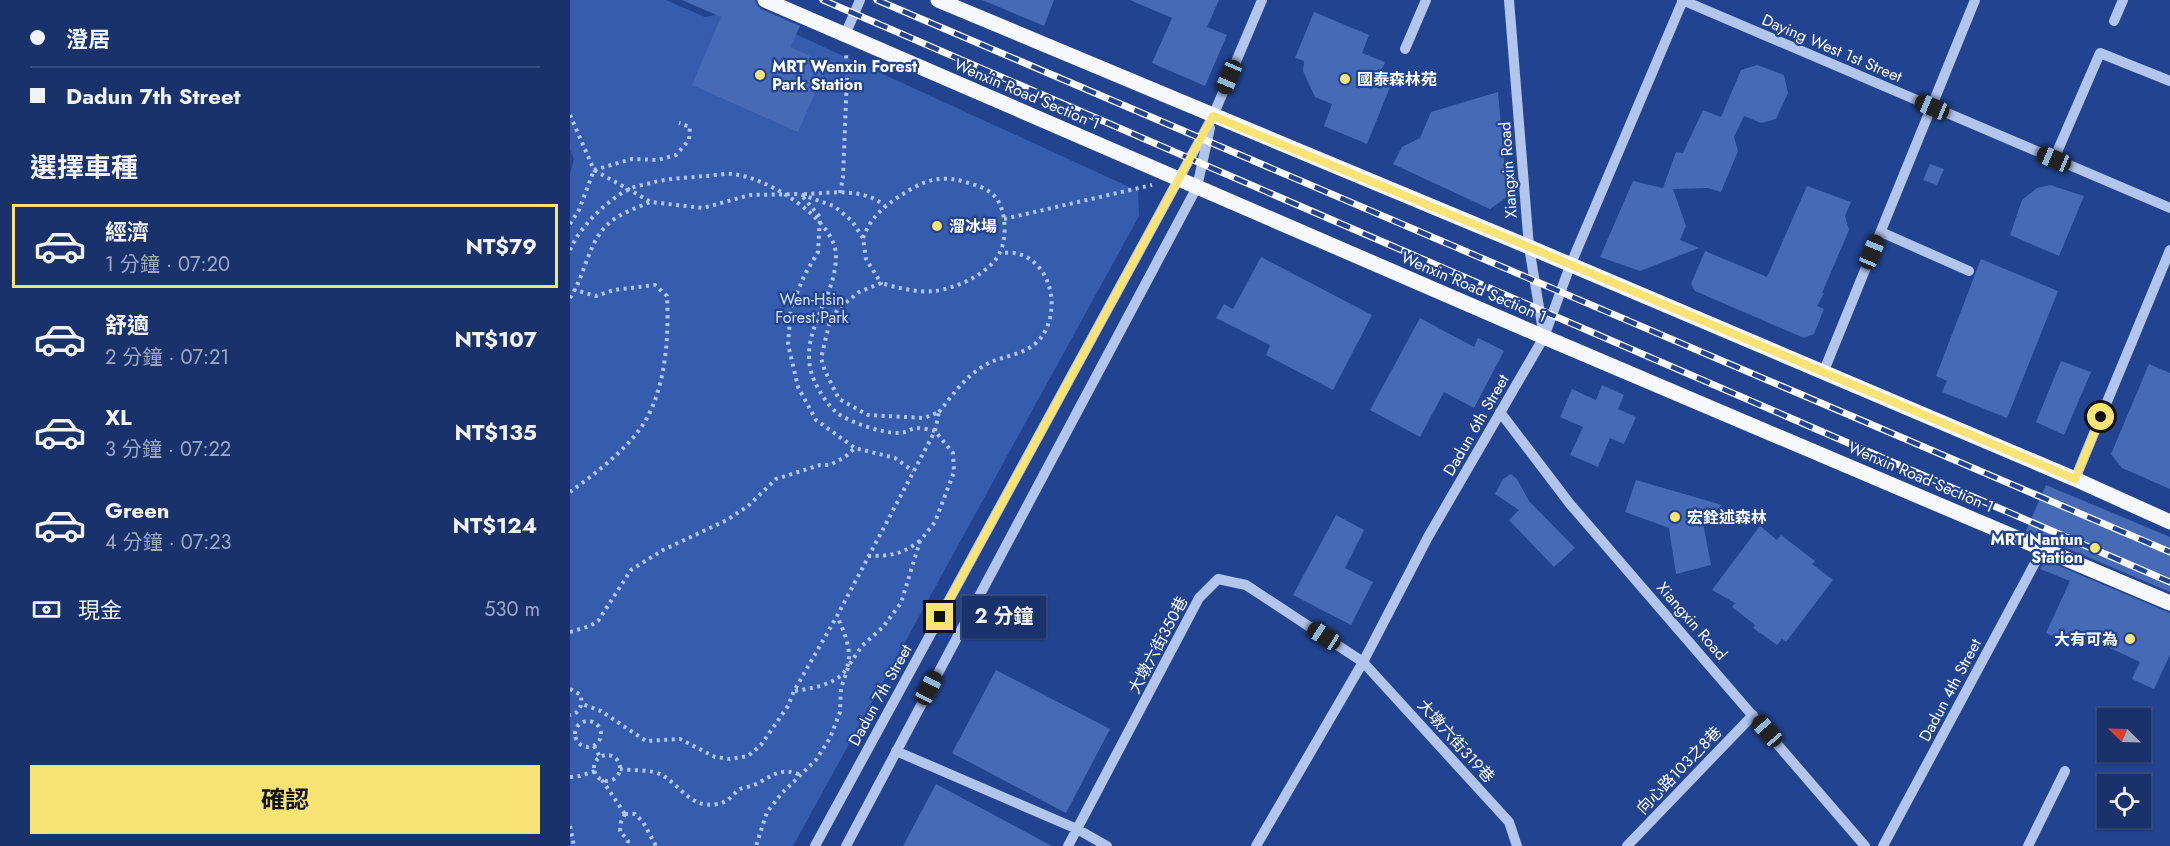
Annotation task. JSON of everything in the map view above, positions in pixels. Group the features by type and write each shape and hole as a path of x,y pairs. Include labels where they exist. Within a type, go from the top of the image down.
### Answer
{"main road":[{"name":"Wenxin Road Section 1","path":"765,0 1544,337 2170,603"},
{"path":"938,0 1529,247 2075,479 2170,522"}],"street":[{"path":"845,35 860,0"},
{"name":"Dadun 7th Street","path":"815,846 1213,116 1262,0"},
{"path":"1405,49 1426,0"},
{"name":"Xiangxin Road","path":"1509,0 1529,247 1544,337"},
{"name":"Daying West 1st Street","path":"1682,0 2170,208"},
{"name":"Dadun 6th Street","path":"1256,846 1363,662 1428,537 1544,337 1570,266 1682,0"},
{"path":"1823,373 1975,0"},
{"path":"2114,21 2123,0"},
{"path":"2054,159 2100,52 2170,81"},
{"name":"Dadun 7th Street","path":"846,846 1197,187 1213,116"},
{"path":"1881,232 1969,271"},
{"path":"2075,479 2170,250"},
{"name":"Xiangxin Road","path":"1500,412 1570,504 1865,846"},
{"name":"Dadun 4th Street","path":"1883,846 2043,548"},
{"name":"大墩六街350巷","path":"1068,846 1199,598 1218,579 1246,585 1363,662"},
{"name":"大墩六街319巷","path":"1363,662 1509,822 1517,846"},
{"name":"向心路103之8巷","path":"1627,846 1753,715"},
{"path":"896,751 1077,829 1107,846"},
{"path":"2028,846 2065,771"}],"path":[{"path":"840,193 843,178 848,75 845,35"},
{"path":"570,115 594,170 651,202 703,208 750,195 840,193 864,194 875,198 885,206"},
{"path":"594,170 632,159 658,160 676,155 690,140 690,127 679,123"},
{"path":"570,224 579,210 594,170"},
{"path":"570,250 574,240 599,211 629,189 659,181 732,174 759,181 786,194 811,212 832,240 836,253 835,270 820,308 809,348 808,356 819,389 836,412 884,432 901,433 917,428 935,431 952,453 954,472 935,522 920,541 894,556 868,556"},
{"path":"863,238 868,224 885,206 923,182 934,178 956,179 978,186 997,199 1005,226 1000,252 982,271 969,279 943,289 922,291 881,283 859,292 839,308 830,321 821,358 839,399 868,415 924,418 939,412"},
{"path":"1004,219 1179,179"},
{"path":"800,194 834,206 852,221 863,238 866,259 881,283"},
{"path":"800,194 820,217 818,252 791,307 788,344 798,387 816,420 855,448 895,458 914,471"},
{"path":"570,298 593,243 614,218 651,202"},
{"path":"582,704 601,711 646,741 680,739 715,757 730,759 748,756 761,745 788,706 794,691 837,616 935,431 939,412 970,374 990,362 1017,353 1036,343 1047,325 1052,306 1051,292 1045,275 1034,263 1019,254 1000,252"},
{"path":"570,492 625,447 646,419 658,392 664,366 668,323 667,296 655,285 614,290 596,296 575,290"},
{"path":"570,632 598,621 632,570 663,550 728,520 748,506 776,479 820,465 830,465 845,457 855,448"},
{"path":"794,691 822,687 835,681 862,646 883,627 901,603 920,541"},
{"path":"756,846 767,812 816,760 830,738 840,712 841,688 849,665 850,650 847,637 837,616"},
{"path":"570,689 581,695 581,708 572,714 580,724"},
{"path":"588,721 601,730 600,739 594,746 582,745 576,739 576,731 580,724 588,721"},
{"path":"594,746 600,757"},
{"path":"620,770 618,761 613,756 600,757 595,763 595,771 625,814"},
{"path":"620,770 660,774 687,798 703,804 718,804 731,799 739,789 752,786 776,772 790,771 801,775"},
{"path":"601,779 613,779 620,770"},
{"path":"570,777 595,771"},
{"path":"625,814 620,831 628,841 627,846"},
{"path":"625,814 635,814 643,822 656,846"},
{"path":"570,826 574,846"}],"green space":[{"name":"Wen-Hsin Forest Park","path":"570,0 666,0 705,17 743,10 1138,191 1139,216 793,846 570,846 570,174 574,159 570,150"}],"building":[{"name":"MRT Wenxin Forest Park Station","path":"682,0 755,0 761,9 800,26 790,47 828,64 798,132 692,85 721,17"},
{"path":"982,0 1054,0 1044,26"},
{"path":"1130,0 1219,0 1207,27 1227,35 1205,86 1152,63 1172,18"},
{"name":"國泰森林苑","path":"1314,12 1369,35 1362,53 1385,62 1379,77 1392,82 1367,144 1324,126 1332,104 1315,97 1303,71 1304,61 1295,58"},
{"path":"1757,65 1784,75 1788,93 1776,119 1761,123 1744,116 1734,137 1738,151 1721,192 1708,188 1673,189 1686,226 1680,240 1699,248 1640,271 1600,257 1633,181 1663,188 1676,152 1683,153 1703,110 1721,117 1741,70"},
{"path":"1498,92 1507,197 1490,209 1393,164 1402,147 1420,138 1431,112"},
{"path":"1930,164 1944,169 1937,185 1923,180"},
{"path":"2050,185 2084,196 2059,256 2010,235 2022,200 2037,188"},
{"path":"1807,186 1851,202 1845,216 1849,230 1817,306 1824,309 1814,334 1804,338 1695,291 1691,284 1705,251 1767,277"},
{"path":"1261,257 1372,315 1333,390 1266,355 1270,345 1216,318 1224,304 1233,309"},
{"path":"1981,259 2058,291 2007,418 1942,392 1947,381 1936,376"},
{"path":"1420,318 1474,347 1478,338 1504,351 1474,408 1444,392 1420,437 1370,410"},
{"path":"2061,361 2091,372 2064,435 2036,422"},
{"path":"2149,364 2170,373 2170,489 2122,468 2111,454"},
{"path":"1602,385 1624,395 1618,409 1636,417 1624,444 1610,438 1598,467 1570,455 1583,427 1560,417 1572,389 1596,400"},
{"path":"1511,474 1517,479 1529,501 1575,548 1554,567 1509,520 1519,510 1495,494 1503,479"},
{"name":"宏銓述森林","path":"1636,480 1722,505 1703,523 1711,565 1676,574 1669,528 1625,512"},
{"name":"MRT Nantun Station","path":"2046,485 2170,537 2170,592 2026,531"},
{"path":"1336,515 1364,530 1345,568 1373,582 1351,625 1293,595"},
{"path":"1760,526 1777,540 1781,535 1815,561 1812,564 1833,580 1786,642 1782,639 1777,645 1753,628 1755,625 1732,607 1735,603 1712,590"},
{"name":"大有可為","path":"2045,560 2170,613 2170,655 2154,689 2132,679 2140,662 2078,633 2072,645 2046,633 2070,581 2040,569"},
{"path":"996,670 1110,729 1066,813 952,753"},
{"path":"936,784 1052,846 903,846"}],"railway":[{"path":"823,0 2170,582"},
{"path":"877,0 2170,552"}],"place":[{"name":"MRT Wenxin Forest Park Station","path":"760,75"},
{"name":"國泰森林苑","path":"1345,79"},
{"name":"溜冰場","path":"937,226"},
{"name":"宏銓述森林","path":"1675,517"},
{"name":"MRT Nantun Station","path":"2095,548"},
{"name":"大有可為","path":"2130,639"}],"route":[{"path":"940,617 1213,116 1529,247 1590,275 2075,479 2101,417"}]}
